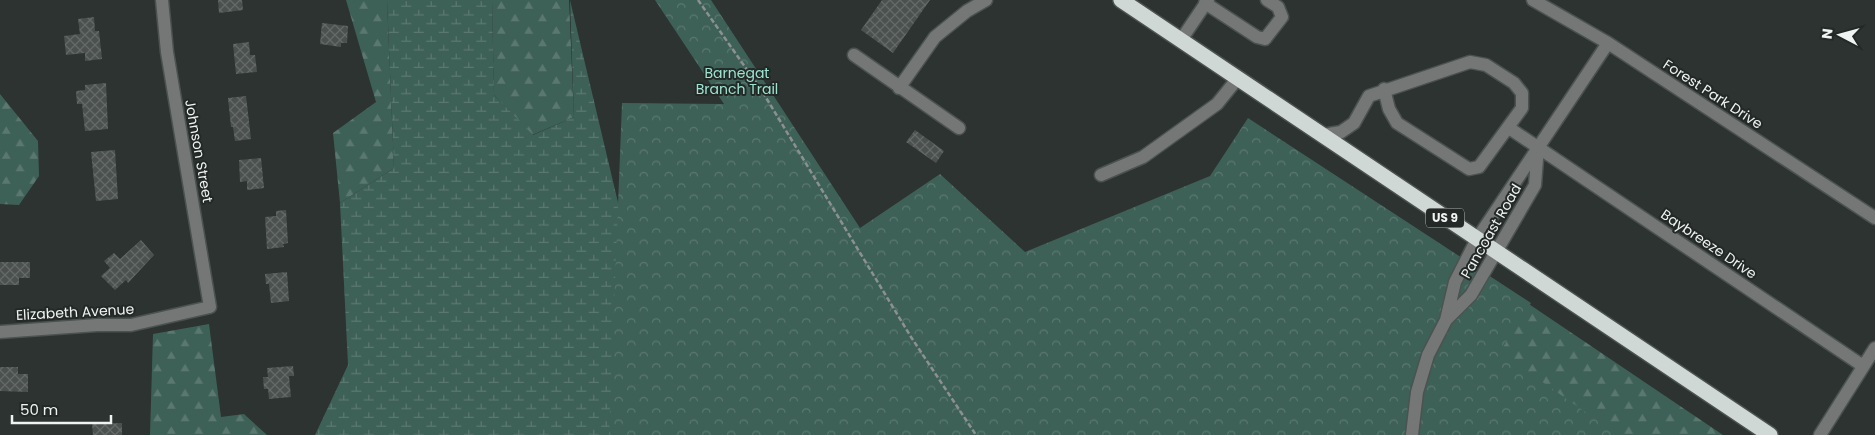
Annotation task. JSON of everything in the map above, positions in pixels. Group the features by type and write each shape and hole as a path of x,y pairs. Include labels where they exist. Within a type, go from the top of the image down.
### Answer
{"highway":[{"name":"US 9","path":"1120,0 1323,134 1770,435"}],"street":[{"name":"Johnson Street","path":"162,0 167,52 210,307"},
{"path":"899,88 935,37 967,11 986,0"},
{"path":"1181,40 1207,2 1257,37 1265,40 1282,17 1278,7 1267,0"},
{"name":"Forest Park Drive","path":"1533,0 1608,43 1875,218"},
{"name":"Pancoast Road","path":"1412,435 1417,392 1425,364 1446,320 1455,282 1477,239 1608,43"},
{"path":"854,55 959,128"},
{"path":"1323,134 1341,132 1347,129 1354,123 1369,96 1384,89 1470,62 1486,65 1514,82 1522,93 1522,108 1479,166 1469,168 1398,123 1389,109 1384,89"},
{"path":"1101,175 1143,157 1217,104 1238,78"},
{"name":"Baybreeze Drive","path":"1508,128 1538,146 1863,366"},
{"name":"Pancoast Road","path":"1446,320 1471,295 1535,185 1538,146"},
{"name":"Elizabeth Avenue","path":"0,332 96,325 131,325 210,307"},
{"path":"1820,435 1875,348"}],"path":[{"path":"698,0 762,92 911,337 976,435"}],"green space":[{"path":"346,0 387,0 394,168 340,203 333,133 376,102"},
{"path":"387,0 492,0 494,95 533,135 574,117 570,0 643,308 631,435 315,435 348,365 340,203 394,168"},
{"path":"492,0 569,0 574,117 532,135 494,95"},
{"name":"Barnegat Branch Trail","path":"655,0 711,0 860,228 940,174 1025,252 1210,176 1248,118 1531,303 1500,352 1618,435 609,435 622,103 724,104"},
{"path":"0,94 38,141 39,176 19,205 0,204"},
{"path":"1502,286 1723,435 1442,435"},
{"path":"209,324 221,417 244,414 267,435 150,435 153,334"}],"building":[{"path":"218,0 242,0 243,10 219,13"},
{"path":"882,0 930,0 893,53 861,30"},
{"path":"94,17 95,31 99,31 102,59 85,61 85,53 66,55 64,36 80,34 78,19"},
{"path":"322,23 348,26 347,43 341,43 341,47 320,44"},
{"path":"249,42 250,55 255,55 257,72 236,74 233,44"},
{"path":"106,83 108,129 85,131 82,104 77,104 76,91 85,90 85,85"},
{"path":"246,96 251,139 235,141 233,127 231,127 228,98"},
{"path":"915,130 944,151 936,163 906,142"},
{"path":"115,150 118,199 96,201 91,152"},
{"path":"261,158 264,188 247,190 247,181 240,182 239,160"},
{"path":"286,210 288,243 283,244 284,247 267,249 265,217 276,216 276,211"},
{"path":"141,240 154,255 128,283 126,280 115,290 101,276 110,268 104,261 114,253 120,259"},
{"path":"0,262 30,262 30,278 19,278 19,285 0,285"},
{"path":"287,272 289,301 271,303 269,284 266,284 265,274"},
{"path":"293,366 294,376 289,376 291,397 269,399 268,389 264,389 263,377 268,377 267,368"},
{"path":"0,367 18,367 18,374 28,374 28,392 0,391"},
{"path":"122,423 122,435 93,435 92,424"}]}
